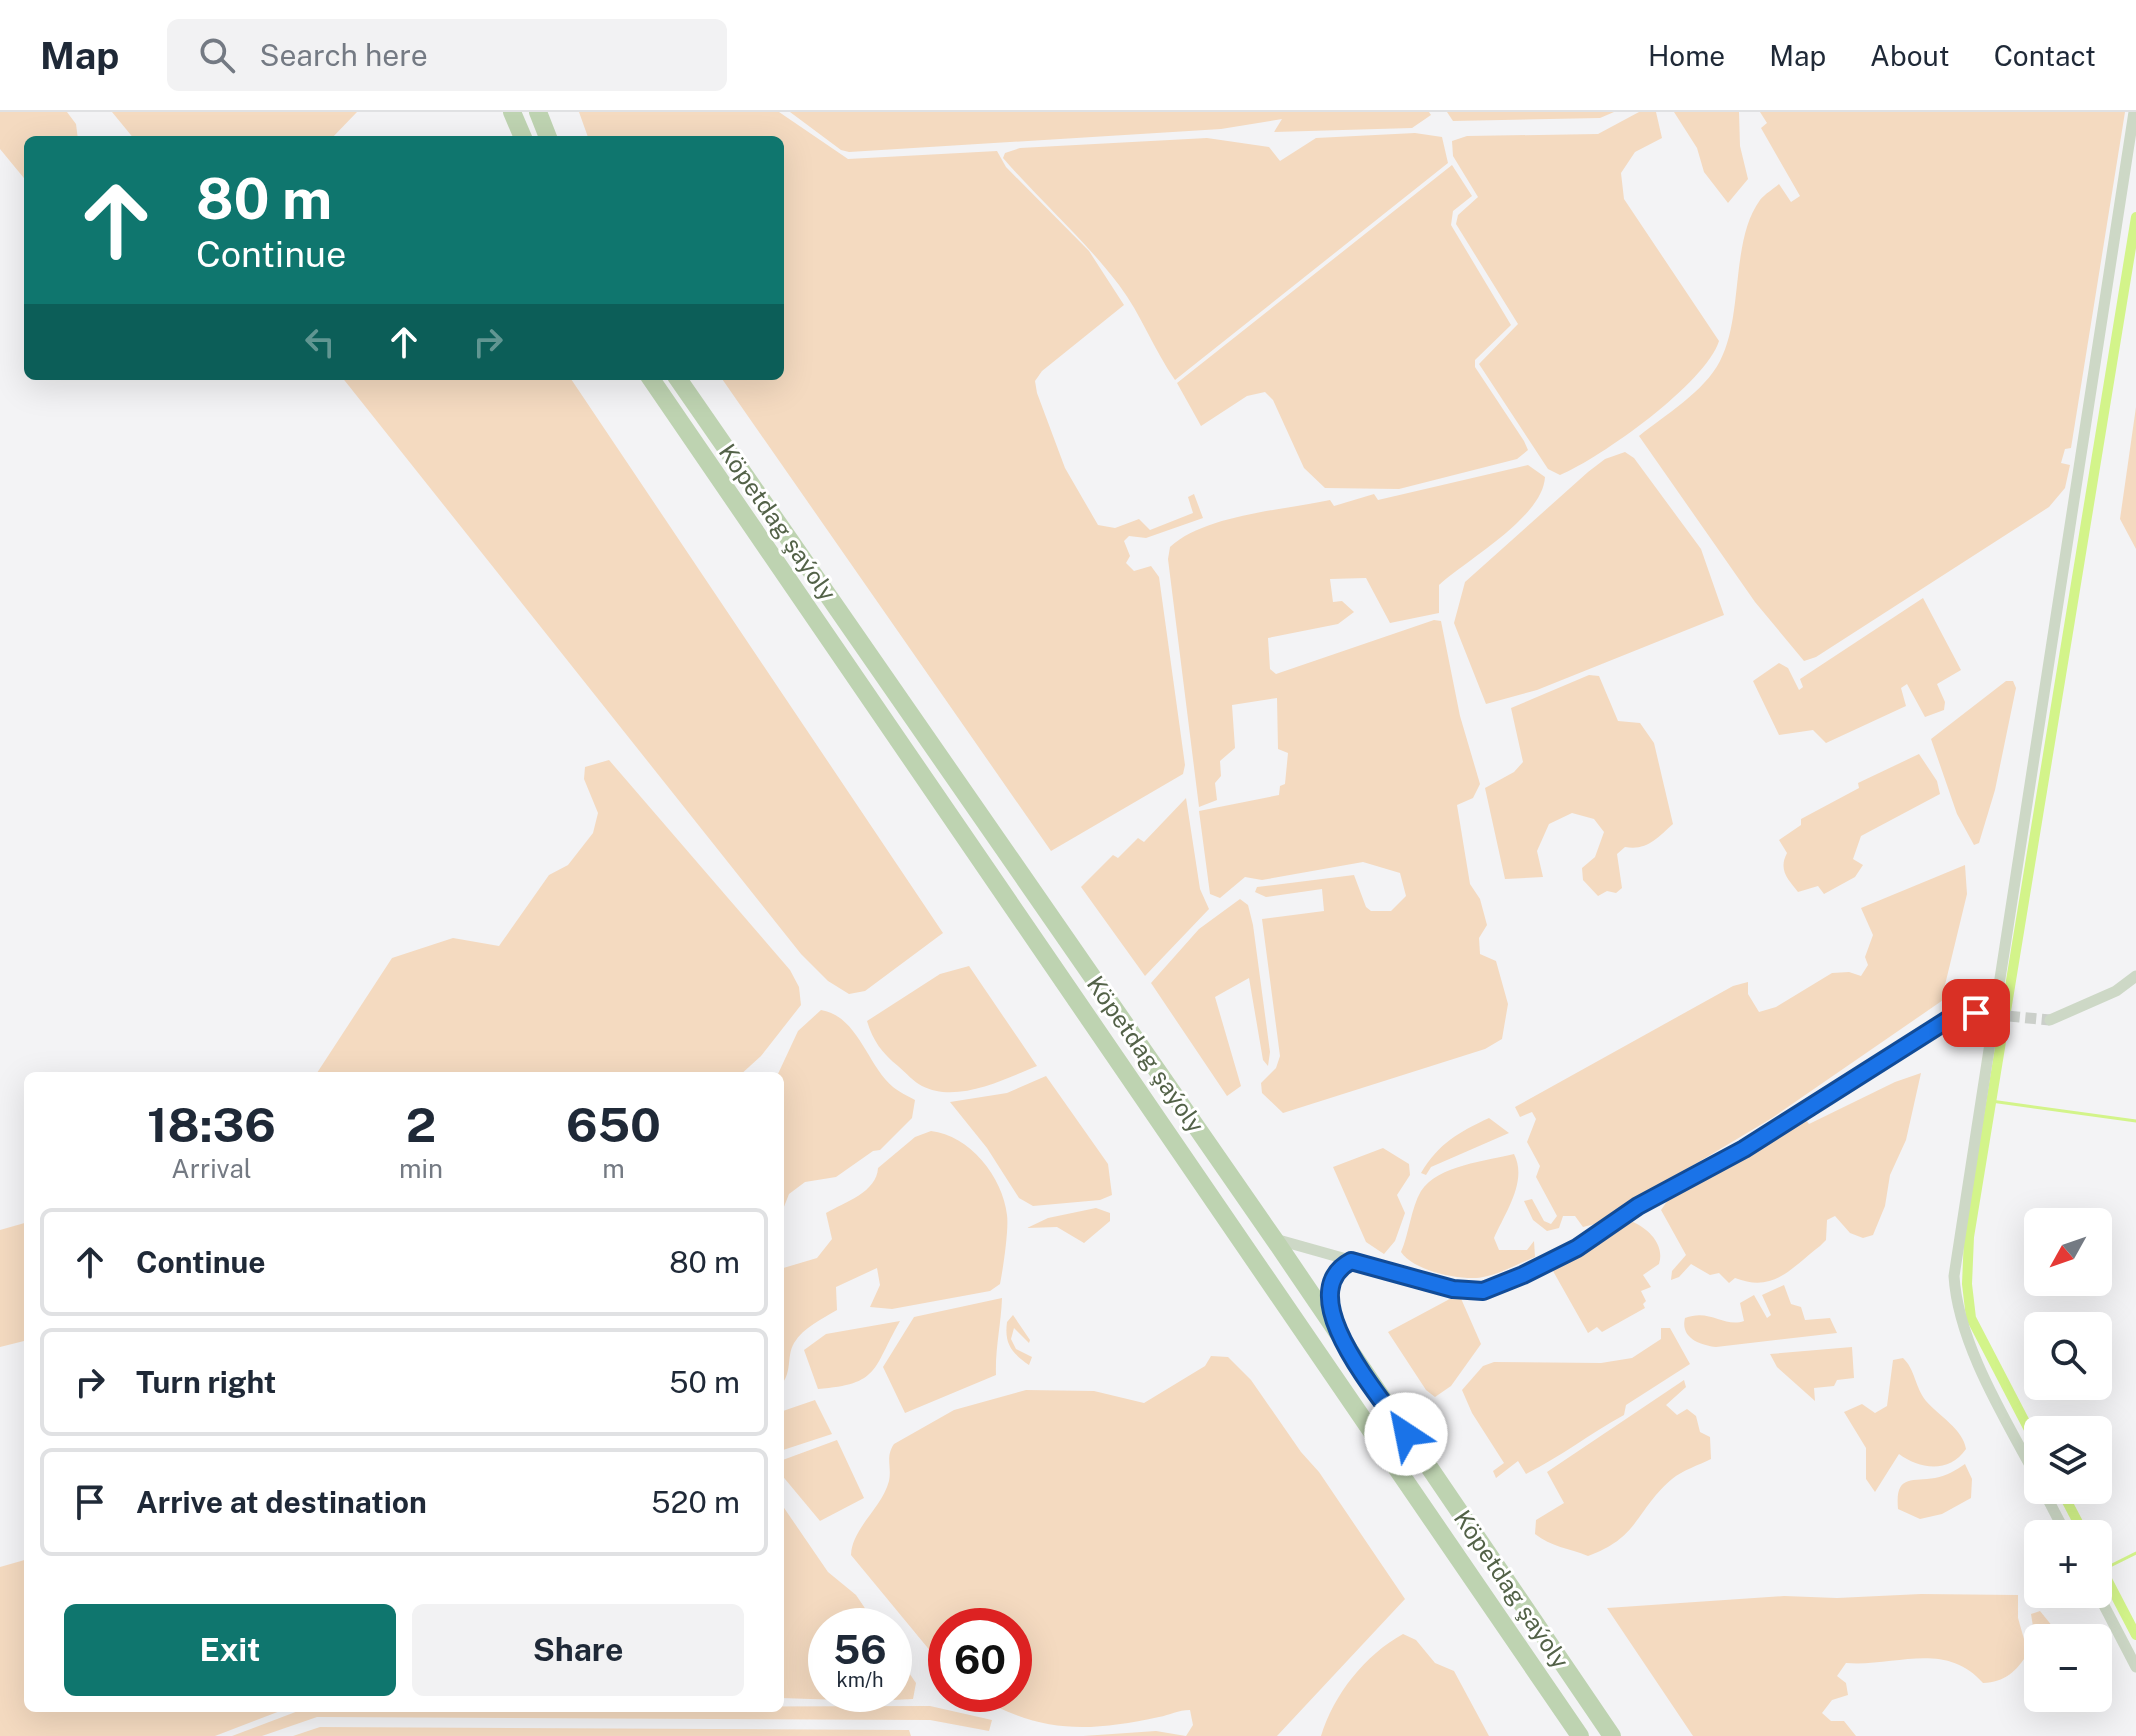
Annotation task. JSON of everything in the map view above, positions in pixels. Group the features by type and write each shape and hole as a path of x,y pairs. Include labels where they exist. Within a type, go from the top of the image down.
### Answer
{"main road":[{"path":"512,112 522,136"},
{"path":"538,112 547,136"},
{"name":"Köpetdag şaýoly","path":"652,380 1580,1736"},
{"name":"Köpetdag şaýoly","path":"679,380 1274,1239 1612,1736"}],"street":[{"path":"2024,1452 1965,1334 1956,1302 1954,1276 2134,112"},
{"path":"2050,1020 2116,991 2136,976"},
{"path":"1274,1239 1453,1289 1483,1291 1577,1248 1638,1206 1744,1149 1952,1017 1976,1013"},
{"path":"1340,1338 1329,1308 1330,1279 1336,1269 1351,1261"},
{"path":"2105,1608 2136,1667"}],"shaded area":[{"path":"0,112 67,112 76,124 78,136 24,136 24,178 0,149"},
{"path":"112,112 357,112 334,136 132,136"},
{"path":"579,112 779,112 848,159 997,151 1006,167 1089,251 1124,305 1042,371 1035,381 1065,468 1098,525 1115,528 1139,519 1150,530 1193,513 1188,497 1194,494 1203,518 1146,538 1129,536 1124,541 1130,556 1126,563 1134,571 1151,566 1159,577 1185,765 1183,774 1051,851 723,380 784,380 784,136 588,136"},
{"path":"790,112 1429,112 1431,115 1412,128 1274,132 1282,119 1221,129 849,152 841,150"},
{"path":"1447,112 1614,112 1600,118 1453,121"},
{"path":"1639,112 1656,112 1662,138 1635,152 1621,173 1624,199 1719,341 1710,358 1674,397 1625,436 1560,475 1548,469 1479,364 1518,324 1456,224 1458,215 1478,197 1453,156 1452,141 1467,136 1598,134"},
{"path":"1674,112 1739,112 1740,146 1748,179 1728,203 1704,172 1697,148"},
{"path":"1760,112 2125,112 2071,448 2065,449 2061,463 2070,465 2065,488 2049,507 1816,657 1804,661 1755,602 1639,436 1694,393 1720,361 1732,322 1744,236 1760,200 1779,184 1791,202 1800,196 1761,128 1767,123"},
{"path":"1415,133 1442,137 1448,163 1175,380 1119,285 1003,158 1005,153 1020,148 1207,138 1269,147 1280,161 1316,138"},
{"path":"1452,165 1472,196 1453,211 1451,225 1511,325 1475,360 1475,367 1528,450 1517,459 1399,489 1325,488 1304,468 1273,400 1265,392 1247,396 1201,426 1177,383"},
{"path":"344,380 572,380 943,933 865,991 849,994 828,981 801,954"},
{"path":"2136,407 2136,549 2120,519"},
{"path":"1625,452 1634,458 1701,549 1724,615 1537,690 1486,704 1454,623 1465,582 1588,472 1605,459"},
{"path":"1528,465 1545,477 1532,507 1502,536 1439,585 1439,613 1390,623 1366,578 1330,579 1333,602 1342,601 1354,612 1338,624 1268,638 1270,669 1276,674 1434,620 1441,621 1460,716 1480,784 1473,798 1457,805 1470,884 1480,899 1487,925 1479,938 1480,954 1496,961 1508,1004 1502,1039 1485,1049 1283,1113 1262,1093 1261,1083 1276,1068 1280,1056 1262,919 1324,911 1322,889 1266,897 1255,892 1257,887 1354,875 1366,907 1371,911 1391,911 1406,896 1400,873 1363,862 1262,880 1245,877 1220,898 1210,894 1199,811 1279,795 1280,786 1285,784 1288,753 1278,749 1277,698 1232,705 1235,748 1220,761 1221,776 1215,783 1217,800 1199,807 1168,559 1170,547 1203,528 1246,515 1330,500 1334,506 1374,494 1378,500"},
{"path":"1923,598 1961,670 1937,684 1945,702 1944,710 1925,717 1907,684 1901,688 1906,706 1826,743 1813,730 1779,735 1753,681 1779,663 1788,668 1799,690 1803,687 1800,679"},
{"path":"1589,675 1599,676 1618,721 1640,723 1654,743 1673,824 1651,842 1640,847 1625,847 1617,854 1622,888 1616,893 1607,891 1598,896 1583,880 1582,868 1595,857 1604,832 1594,819 1572,813 1549,824 1537,851 1543,877 1505,879 1485,788 1514,772 1523,762 1511,708"},
{"path":"2006,681 2013,681 2016,688 1995,790 1979,843 1974,845 1957,814 1931,739"},
{"path":"1919,754 1937,781 1940,794 1861,836 1853,859 1863,865 1855,877 1824,894 1818,886 1798,892 1785,874 1784,859 1787,853 1779,840 1801,825 1801,819 1859,788 1858,783"},
{"path":"609,760 790,970 799,987 801,1005 761,1056 743,1072 318,1072 392,958 453,938 499,946 549,875 568,865 593,833 598,813 584,779 585,767"},
{"path":"1186,798 1200,889 1209,909 1145,976 1081,887 1113,855 1118,858 1138,838 1144,842"},
{"path":"1965,865 1967,894 1944,989 1946,998 1772,1118 1595,1224 1583,1227 1575,1216 1563,1216 1559,1228 1547,1231 1533,1220 1524,1201 1532,1199 1544,1221 1551,1224 1557,1216 1536,1177 1540,1166 1527,1142 1536,1119 1532,1112 1520,1117 1515,1107 1733,986 1748,982 1748,994 1759,1012 1776,1007 1832,973 1849,972 1861,976 1868,965 1865,957 1873,935 1861,908"},
{"path":"1240,899 1248,905 1253,925 1270,1052 1268,1066 1263,1060 1249,978 1215,997 1241,1086 1227,1096 1151,983 1199,929"},
{"path":"969,966 1037,1066 981,1088 936,1091 916,1082 887,1056 875,1041 867,1021 940,974"},
{"path":"821,1010 834,1014 853,1031 884,1078 895,1089 915,1100 912,1118 880,1150 873,1151 836,1177 805,1182 789,1194 784,1207 784,1072 779,1072 798,1031"},
{"path":"1921,1073 1906,1140 1890,1175 1885,1206 1873,1235 1863,1238 1850,1233 1835,1216 1827,1220 1826,1240 1790,1270 1771,1281 1749,1282 1735,1278 1729,1283 1719,1273 1710,1275 1691,1264 1679,1277 1671,1280 1672,1271 1686,1255 1661,1210 1668,1200 1806,1120 1809,1124 1895,1082"},
{"path":"1046,1076 1108,1164 1112,1195 1100,1200 1033,1206 1019,1198 987,1148 950,1102 1007,1093"},
{"path":"1489,1118 1509,1133 1431,1167 1426,1175 1421,1173 1450,1140"},
{"path":"931,1131 958,1140 982,1160 999,1186 1007,1221 1000,1284 990,1291 892,1309 870,1307 880,1285 877,1268 836,1287 837,1310 798,1337 784,1381 784,1268 817,1258 832,1239 826,1213 866,1190 878,1168 915,1137"},
{"path":"1383,1148 1409,1164 1410,1175 1397,1195 1405,1213 1395,1241 1384,1254 1366,1242 1333,1167"},
{"path":"1514,1154 1518,1164 1517,1186 1494,1238 1499,1250 1527,1250 1534,1241 1535,1257 1498,1273 1476,1278 1435,1272 1415,1264 1401,1252 1418,1198 1429,1182 1464,1165"},
{"path":"1096,1208 1110,1213 1110,1221 1084,1243 1057,1227 1027,1228 1048,1218"},
{"path":"1633,1222 1650,1233 1660,1250 1659,1264 1643,1275 1651,1287 1641,1291 1646,1301 1643,1304 1645,1308 1602,1332 1597,1327 1588,1333 1553,1271 1619,1230 1620,1225"},
{"path":"24,1223 24,1341 0,1347 0,1230"},
{"path":"1784,1285 1791,1304 1801,1307 1805,1320 1830,1318 1837,1333 1716,1347 1698,1342 1685,1331 1685,1318 1694,1316 1744,1321 1740,1303 1754,1295 1767,1318 1771,1315 1762,1295"},
{"path":"1459,1294 1481,1344 1451,1386 1435,1397 1426,1390 1388,1332"},
{"path":"1002,1298 996,1375 905,1413 883,1367 914,1317"},
{"path":"1013,1315 1030,1340 1029,1343 1014,1328 1011,1339 1016,1349 1032,1357 1029,1365 1008,1342 1007,1322"},
{"path":"900,1321 872,1372 853,1383 818,1389 804,1350 826,1334"},
{"path":"1661,1328 1670,1328 1690,1364 1626,1405 1624,1415 1552,1460 1526,1474 1518,1461 1496,1478 1493,1471 1504,1463 1472,1413 1462,1390 1483,1366 1494,1362 1601,1363 1632,1358 1661,1339"},
{"path":"1852,1347 1854,1378 1837,1380 1834,1386 1814,1388 1815,1401 1777,1367 1770,1354"},
{"path":"1211,1356 1228,1357 1251,1380 1301,1452 1319,1472 1405,1599 1277,1736 1186,1736 1193,1725 1190,1710 1108,1726 1085,1727 1041,1723 1010,1712 1032,1712 1032,1608 928,1608 928,1648 912,1629 912,1608 895,1608 851,1555 856,1536 889,1481 890,1453 894,1444 954,1410 1026,1390 1094,1391 1144,1403 1205,1366"},
{"path":"1903,1358 1926,1401 1960,1435 1966,1449 1943,1466 1925,1466 1899,1454 1875,1492 1866,1479 1866,1448 1844,1412 1862,1404 1875,1413 1887,1406 1893,1360"},
{"path":"1684,1380 1686,1387 1666,1405 1677,1415 1687,1409 1696,1416 1700,1432 1710,1437 1711,1459 1672,1479 1627,1532 1605,1549 1588,1556 1554,1545 1535,1534 1536,1520 1564,1503 1547,1472"},
{"path":"815,1400 832,1434 784,1450 784,1411"},
{"path":"837,1440 864,1498 820,1521 784,1478 784,1460"},
{"path":"1965,1464 1972,1479 1971,1498 1942,1514 1920,1519 1898,1509 1899,1490 1906,1482 1939,1477"},
{"path":"784,1508 828,1572 856,1595 865,1608 808,1608 808,1699 784,1698"},
{"path":"24,1560 24,1712 278,1712 215,1736 0,1736 0,1567"},
{"path":"1921,1594 2018,1595 2024,1659 2009,1675 1998,1681 1983,1683 1968,1670 1936,1659 1846,1663 1837,1676 1846,1683 1848,1695 1832,1700 1822,1713 1831,1721 1844,1721 1856,1736 1693,1736 1607,1608 1784,1596 1837,1598"},
{"path":"2040,1611 2051,1624 2033,1624 2031,1614"},
{"path":"1403,1634 1416,1640 1435,1663 1454,1671 1489,1736 1321,1736 1334,1705 1353,1677 1376,1653"},
{"path":"912,1677 916,1683 912,1699"},
{"path":"784,1706 808,1706 808,1712 912,1712 912,1706 928,1706 928,1712 957,1712 992,1720 989,1731 930,1720 317,1717 262,1736 232,1736 295,1712 784,1712"},
{"path":"320,1727 909,1730 911,1736 293,1736"},
{"path":"1156,1731 1186,1736 1083,1736"}],"waterway":[{"path":"2024,1420 1971,1318 1967,1284 1969,1237 2136,217"},
{"path":"1991,1101 2136,1121"},
{"path":"2068,1504 2077,1520"},
{"path":"2112,1565 2136,1553"},
{"path":"2112,1589 2136,1635"}],"tunnel":[{"path":"1976,1013 2050,1020"}],"route":[{"path":"1406,1434 1340,1338 1329,1308 1328,1290 1336,1269 1351,1261 1453,1289 1483,1291 1577,1248 1638,1206 1744,1149 1952,1017 1976,1013"}]}
